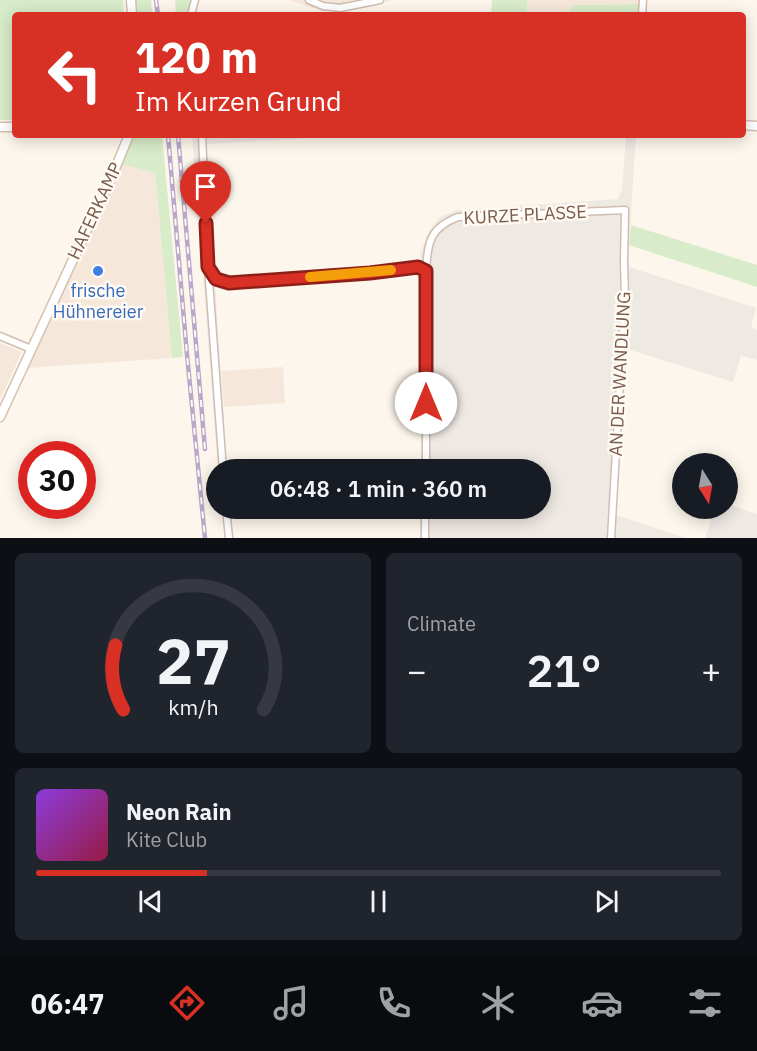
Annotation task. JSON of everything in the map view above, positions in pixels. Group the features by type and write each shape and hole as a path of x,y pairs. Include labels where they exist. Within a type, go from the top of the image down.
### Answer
{"street":[{"path":"309,0 323,6 340,8 380,0"},
{"name":"HAFERKAMP","path":"0,417 128,138"},
{"path":"202,138 208,267 223,459"},
{"name":"KURZE PLASSE","path":"426,459 426,271 428,245 433,234 439,227 458,217 625,210"},
{"name":"AN DER WANDLUNG","path":"611,538 625,296 625,210"},
{"path":"208,267 216,279 229,283 370,273 418,267 426,271"},
{"path":"0,336 31,349"},
{"path":"227,519 228,538"},
{"path":"425,519 425,538"}],"shaded area":[{"path":"289,0 392,0 339,9 312,8"},
{"path":"528,0 639,0 639,4 574,5 569,12 526,12"},
{"path":"192,138 312,138 206,144 226,459 217,459"},
{"path":"626,138 636,138 629,267 756,308 751,327 757,330 757,360 741,356 733,382 627,349 616,515 685,538 420,538 421,519 551,519 551,459 421,459 424,280 420,254 429,231 440,217 457,210 618,199 622,189"},
{"path":"121,164 155,173 172,358 26,368"},
{"path":"0,343 22,352 0,400"},
{"path":"283,367 285,403 224,407 221,371"},
{"path":"738,507 757,514 757,538 705,538 712,519 738,519"}],"green space":[{"path":"0,0 123,0 124,12 12,12 12,120 0,120"},
{"path":"135,0 151,0 152,12 136,12"},
{"path":"175,0 192,0 189,12 176,12"},
{"path":"492,0 528,0 526,12 491,12"},
{"path":"639,4 638,12 569,12 574,5"},
{"path":"133,138 162,138 183,357 172,358 155,173 121,164"},
{"path":"631,225 757,265 757,287 629,245"}],"railway":[{"path":"156,0 158,12"},
{"path":"168,138 205,538"},
{"path":"178,138 205,449"}],"slow traffic":[{"path":"310,277 391,270"}],"place":[{"name":"frische Hühnereier","path":"98,271"}],"route":[{"path":"206,223 208,267 216,279 229,283 370,273 418,267 426,271 426,403"}]}
